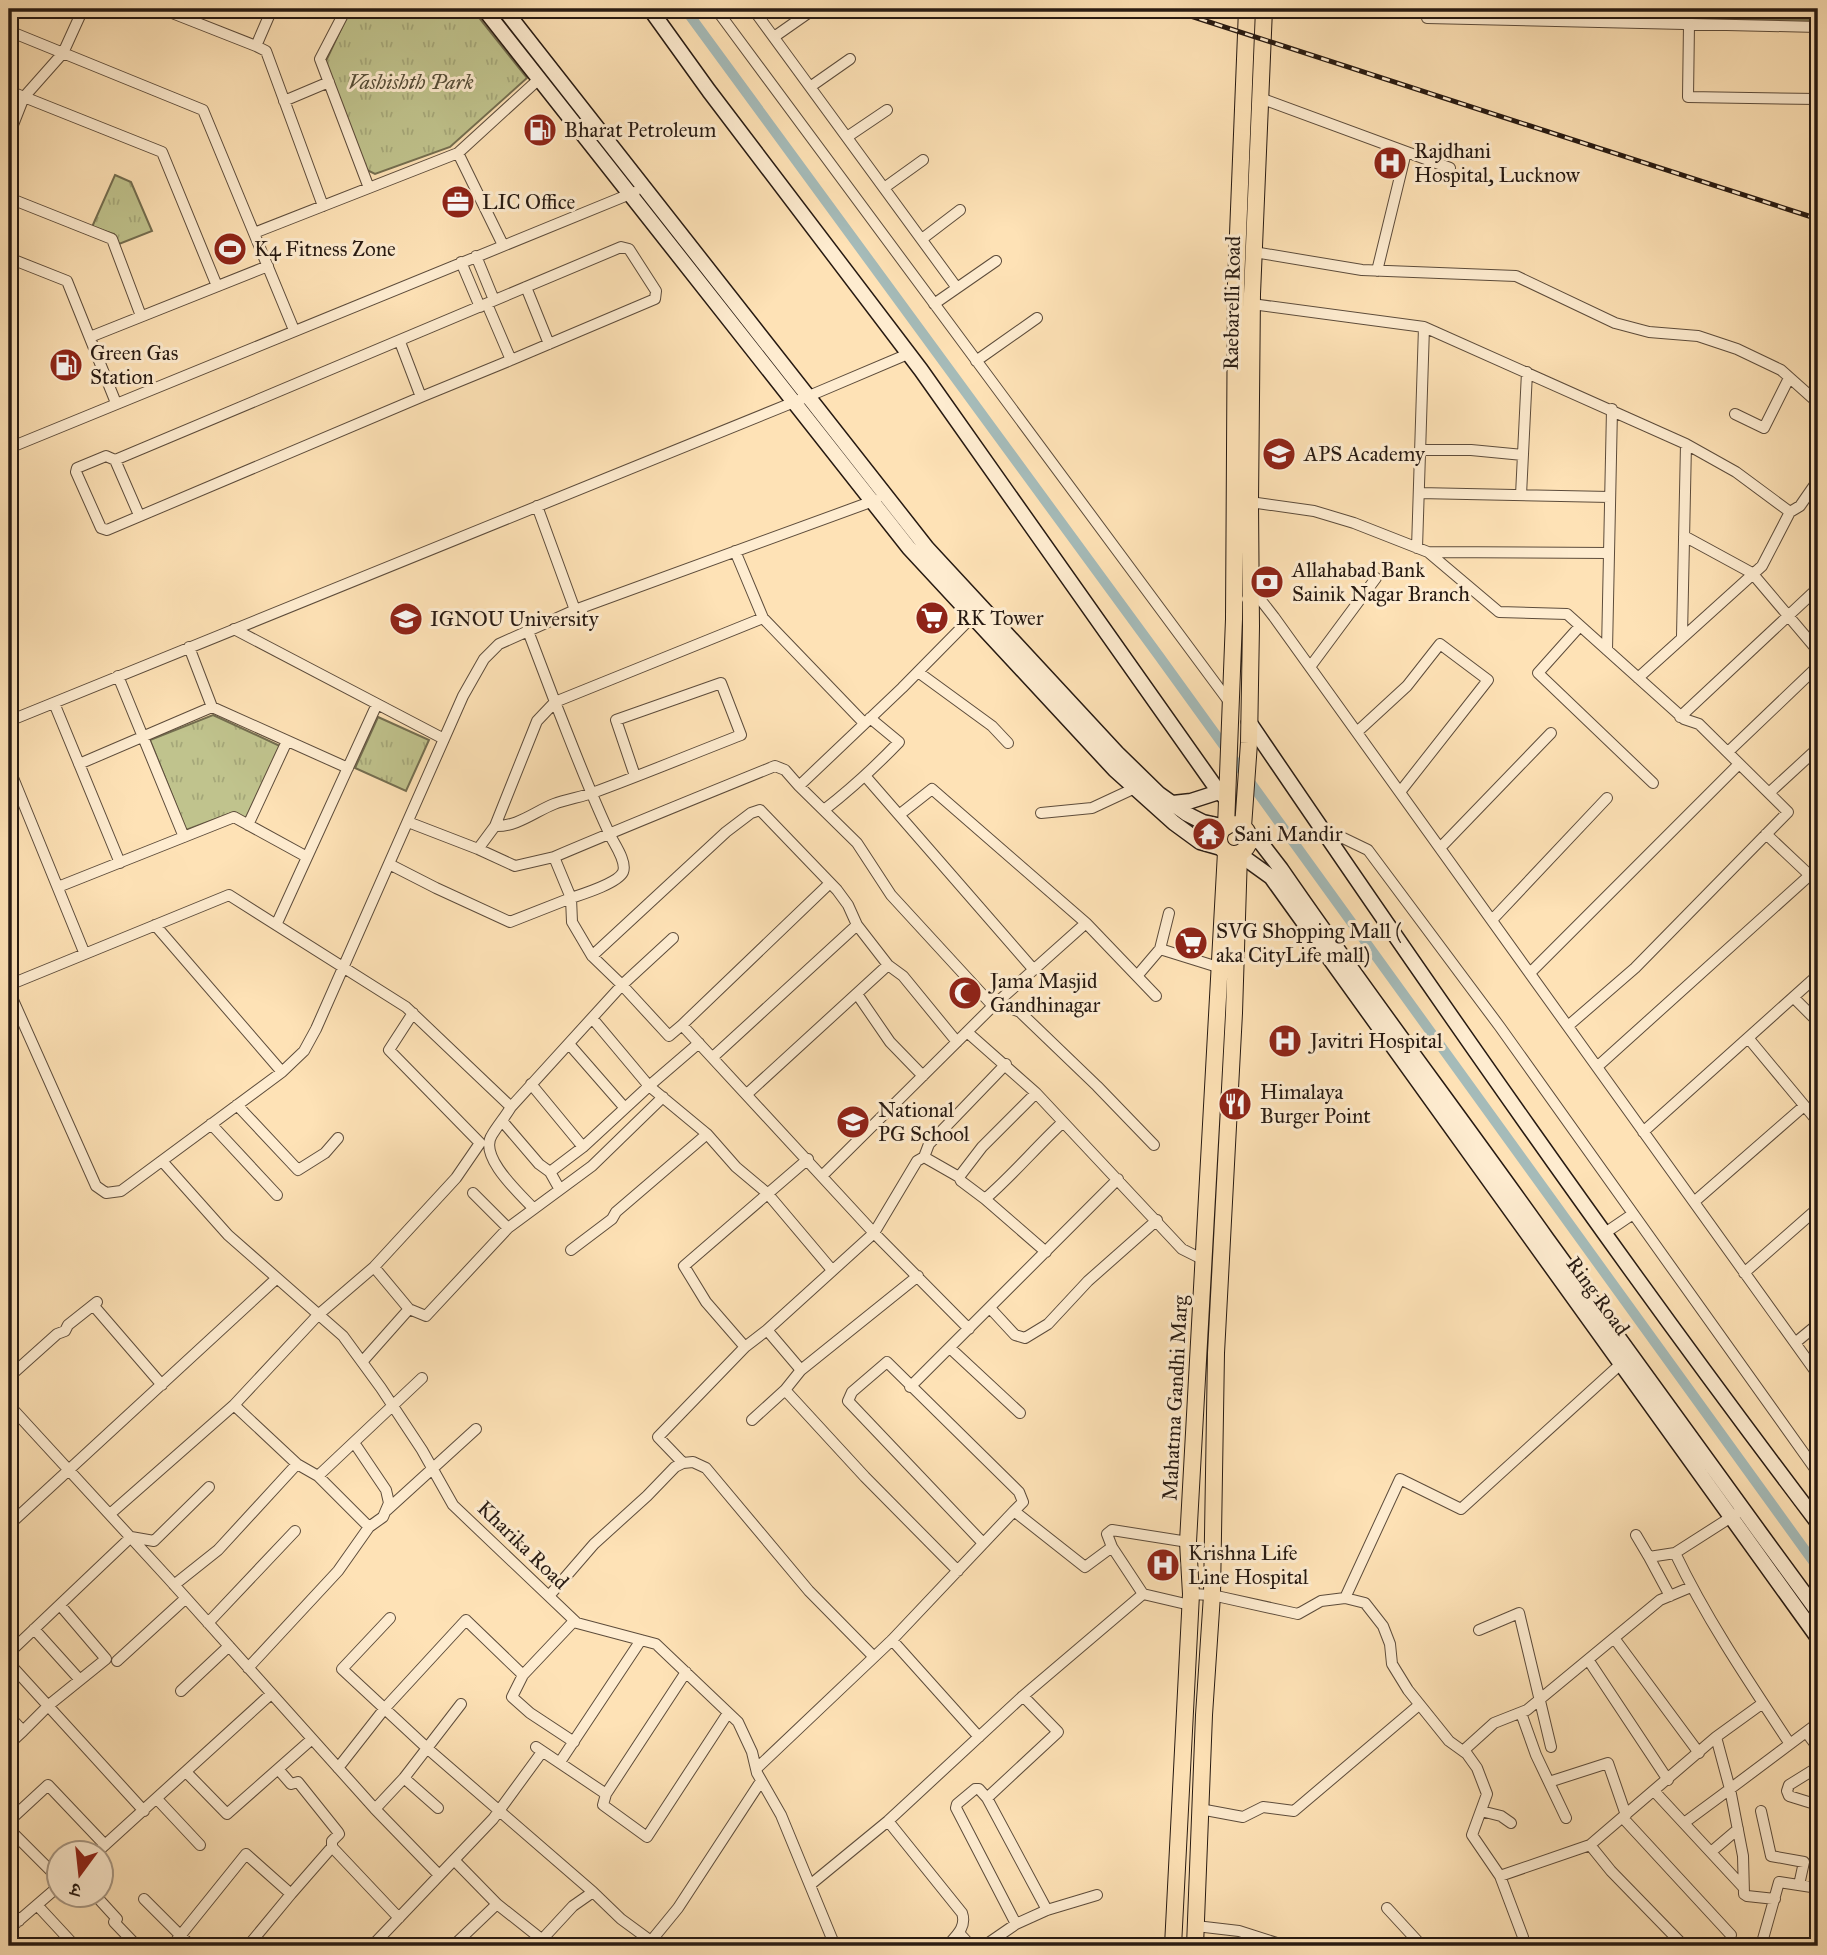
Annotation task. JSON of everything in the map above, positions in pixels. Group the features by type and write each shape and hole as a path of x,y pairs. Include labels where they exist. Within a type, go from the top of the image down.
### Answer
{"main road":[{"path":"1229,851 1247,848 1244,790 1249,722 1242,599 1236,284 1247,9"},
{"name":"Raebarelli Road","path":"1242,599 1250,502 1252,304 1264,9"},
{"path":"1226,827 1223,795 1228,776 1231,704 1242,599"},
{"path":"1195,1946 1212,1595 1216,1353 1234,1013 1229,851 1219,836 1226,827 1237,824 1246,832"},
{"name":"Mahatma Gandhi Marg","path":"1173,1946 1191,1599 1188,1542 1229,851"}],"street":[{"path":"9,135 24,97 63,53 83,9"},
{"path":"162,9 181,12 266,51 323,206"},
{"path":"256,46 272,9"},
{"path":"346,9 320,59 369,188"},
{"name":"Ring Road","path":"484,9 909,548 1115,770 1174,823 1200,842 1229,851 1271,877 1737,1514 1818,1638"},
{"path":"504,9 927,548 1117,753 1172,803 1203,822 1226,827"},
{"path":"650,9 908,354 1223,795 1172,803"},
{"path":"716,9 1231,704"},
{"path":"753,9 957,288"},
{"path":"774,37 814,9"},
{"path":"1427,9 1427,18 1818,27"},
{"path":"1589,9 1589,22"},
{"path":"1659,9 1659,23"},
{"path":"1689,24 1688,97 1818,99"},
{"path":"9,31 203,110 294,330"},
{"path":"810,87 850,59"},
{"path":"254,233 458,153 539,79"},
{"path":"284,101 329,82"},
{"path":"9,91 162,152 217,286"},
{"path":"1260,98 1450,168"},
{"path":"847,137 887,110"},
{"path":"1377,271 1406,152"},
{"path":"458,153 503,245"},
{"path":"884,188 923,160"},
{"path":"9,448 646,188"},
{"path":"9,198 112,239 141,316"},
{"path":"922,239 960,211"},
{"path":"115,460 625,246 656,292 655,299 107,530 99,526 76,470 106,456 115,460 139,515"},
{"path":"1254,252 1377,271 1516,276 1615,323 1649,332 1698,336 1737,349 1781,370 1818,403"},
{"path":"476,256 487,304"},
{"path":"9,258 67,281 116,404"},
{"path":"934,304 996,261"},
{"path":"461,262 487,304 512,360"},
{"path":"90,337 268,266"},
{"path":"526,287 549,344"},
{"path":"1252,304 1424,327 1686,444 1736,472 1790,512"},
{"path":"976,361 1037,318"},
{"path":"1417,548 1424,327"},
{"path":"400,342 421,397"},
{"path":"9,721 908,354"},
{"path":"1521,495 1527,372"},
{"path":"1735,414 1764,428 1789,378"},
{"path":"1607,650 1612,409"},
{"path":"1682,636 1686,444"},
{"path":"1420,450 1471,450 1523,455"},
{"path":"1638,678 1762,566 1790,512 1800,506 1818,480"},
{"path":"1419,493 1610,497"},
{"path":"9,991 96,1186 106,1193 121,1191 282,1072 304,1051 463,696 484,659 499,645 575,610 887,496"},
{"path":"1250,502 1314,511 1354,523 1428,552 1609,553"},
{"path":"537,506 575,610"},
{"path":"1684,536 1752,573 1818,651"},
{"path":"735,551 763,618 867,721 899,741 866,777 824,810"},
{"path":"1428,552 1499,612 1567,614 1680,716 1699,724 1788,812 1635,968 1568,1026"},
{"path":"1310,667 1376,578"},
{"path":"1680,716 1790,617 1818,588"},
{"path":"1242,599 1261,599 1818,1375"},
{"path":"799,786 973,616"},
{"path":"478,849 495,826 537,721 555,702 763,618"},
{"path":"1580,626 1538,673 1653,783"},
{"path":"234,629 444,739"},
{"path":"389,864 510,922 614,880 623,873 622,862 528,631"},
{"path":"1357,732 1408,686 1440,645 1488,680 1400,792"},
{"path":"189,647 212,707 348,768"},
{"path":"1728,752 1818,666"},
{"path":"918,672 992,726 1008,743"},
{"path":"118,676 184,836"},
{"path":"495,826 505,826 543,811 552,804 592,793 741,735 721,683 616,720 635,776"},
{"path":"54,702 120,863"},
{"path":"277,923 377,704"},
{"path":"79,764 212,707"},
{"path":"1249,722 1490,1073 1818,1523"},
{"path":"1440,848 1551,733"},
{"path":"248,825 287,741"},
{"path":"1769,793 1818,748"},
{"path":"1530,973 1739,764"},
{"path":"408,822 514,866 554,857 775,766 785,770 857,843 891,895 993,1006 1005,1006 1020,1012 1154,1145"},
{"path":"9,768 84,952"},
{"path":"866,777 1034,970"},
{"path":"1041,813 1092,808 1135,788"},
{"path":"899,815 932,789 1086,923 1156,996"},
{"path":"1492,920 1607,798"},
{"path":"592,956 726,832 751,813 760,810 848,905 857,925 888,965 903,976 957,1042"},
{"path":"58,887 234,817 307,857"},
{"path":"1246,832 1261,843 1281,869 1626,1360 1461,1509 1400,1479 1345,1598"},
{"path":"1766,834 1818,883"},
{"path":"1330,841 1339,836 1368,850 1500,1027 1818,1473"},
{"path":"554,857 571,898 572,922 592,956 669,1036 829,884"},
{"path":"1597,1067 1810,875"},
{"path":"9,985 84,952 229,895 277,923 412,1013 511,1107"},
{"path":"1137,976 1160,949 1169,913"},
{"path":"823,1175 993,1006 1086,923"},
{"path":"155,925 282,1072"},
{"path":"713,1057 857,925"},
{"path":"533,1208 494,1162 488,1149 492,1133 531,1084 622,985 673,938"},
{"path":"1160,949 1221,968"},
{"path":"747,1094 888,965"},
{"path":"1643,1132 1817,979"},
{"path":"857,994 890,1042 923,1076"},
{"path":"1794,998 1818,1022"},
{"path":"110,1514 233,1405 318,1315 374,1267 456,1178 480,1143 389,1050 412,1013"},
{"path":"592,1018 649,1086 707,1134 736,1167 767,1193 832,1270"},
{"path":"682,1025 874,1233 970,1328"},
{"path":"967,1032 1037,1093 1182,1249 1204,1260"},
{"path":"1749,1039 1818,1122"},
{"path":"550,1172 583,1147 624,1107 699,1043"},
{"path":"569,1044 624,1107"},
{"path":"682,1463 658,1437 745,1347 874,1233 917,1161 924,1157 929,1144 1006,1065"},
{"path":"531,1084 583,1147"},
{"path":"959,1177 982,1147 1037,1093"},
{"path":"374,1267 409,1309 426,1316 508,1228 592,1166 663,1097"},
{"path":"237,1105 298,1170 325,1153 338,1138"},
{"path":"1694,1202 1804,1106"},
{"path":"503,1122 539,1164 550,1172 559,1188"},
{"path":"985,1199 1063,1122"},
{"path":"211,1125 277,1195"},
{"path":"571,1250 612,1219 616,1212 707,1134"},
{"path":"924,1157 959,1177 1046,1252"},
{"path":"745,1347 706,1302 684,1266 807,1159"},
{"name":"Kharika Road","path":"162,1161 228,1235 343,1336 393,1407 453,1505 574,1621 656,1644 738,1723 746,1737 761,1781 782,1815 835,1946"},
{"path":"911,1387 1118,1179"},
{"path":"473,1193 508,1228"},
{"path":"1744,1272 1818,1208"},
{"path":"1605,1233 1633,1214"},
{"path":"990,1308 1016,1335 1025,1338 1048,1324 1088,1282 1157,1220"},
{"path":"752,1420 785,1390 801,1370 918,1276"},
{"path":"9,1525 276,1278"},
{"path":"9,1377 95,1304 162,1385"},
{"path":"362,1362 409,1309"},
{"path":"1795,1343 1818,1324"},
{"path":"767,1330 801,1370"},
{"path":"950,1348 1020,1413"},
{"path":"756,1769 892,1640 1023,1502 1018,1492 887,1362 852,1392 848,1401 983,1543"},
{"path":"318,1476 422,1378"},
{"path":"785,1390 958,1571"},
{"path":"9,1405 374,1809 439,1875"},
{"path":"233,1405 297,1465 318,1476 369,1527"},
{"path":"386,1510 476,1429"},
{"path":"248,1668 338,1571 369,1527 383,1517 389,1503 386,1490 355,1444"},
{"path":"549,1597 594,1544 682,1463 693,1462 706,1468 809,1591 874,1657"},
{"path":"174,1585 218,1550 297,1465"},
{"path":"131,1537 154,1541 209,1487"},
{"path":"1014,1511 1085,1567 1112,1547"},
{"path":"1649,1557 1675,1553 1737,1514 1818,1612"},
{"path":"1143,1594 1107,1537 1112,1530 1188,1542"},
{"path":"208,1623 295,1531"},
{"path":"1636,1535 1670,1596"},
{"path":"9,1653 131,1537"},
{"path":"1675,1553 1725,1646 1790,1744"},
{"path":"1463,1751 1494,1723 1521,1713 1541,1699 1660,1600 1691,1587"},
{"path":"810,1885 888,1821 1023,1696 1143,1594 1191,1599 1212,1595 1298,1614 1321,1601 1345,1598 1365,1603 1383,1626 1390,1644 1392,1664 1449,1741 1463,1751 1477,1768 1487,1794 1472,1835 1500,1876 1523,1937 1522,1946"},
{"path":"117,1661 186,1598"},
{"path":"9,1744 49,1705 106,1659 60,1605"},
{"path":"1479,1630 1518,1613 1551,1747"},
{"path":"390,1618 342,1669 428,1749 621,1919 651,1941 678,1908 761,1781"},
{"path":"338,1768 386,1708 466,1620 523,1675"},
{"path":"573,1742 530,1713 512,1697 523,1675 574,1621"},
{"path":"34,1629 80,1680"},
{"path":"1614,1638 1699,1753"},
{"path":"560,1762 641,1640"},
{"path":"892,1640 979,1737"},
{"path":"181,1691 229,1646"},
{"path":"9,1663 144,1811"},
{"path":"1591,1664 1668,1780"},
{"path":"686,1672 606,1794 603,1805 647,1837 727,1713"},
{"path":"111,1840 271,1694"},
{"path":"987,1798 1058,1732 1023,1696"},
{"path":"1500,1876 1590,1845 1716,1737 1763,1703"},
{"path":"374,1809 404,1778 461,1704"},
{"path":"1200,1809 1243,1817 1263,1807 1294,1811 1419,1704"},
{"path":"1521,1713 1566,1818"},
{"path":"9,1716 23,1731"},
{"path":"1684,1823 1818,1723"},
{"path":"1806,1732 1818,1748"},
{"path":"1716,1737 1730,1789 1743,1856 1744,1894 1774,1899"},
{"path":"186,1772 227,1814 312,1739"},
{"path":"372,1946 499,1810 539,1750 606,1794"},
{"path":"1549,1782 1608,1763 1624,1817 1731,1935"},
{"path":"1818,1767 1787,1790 1789,1796 1795,1799 1818,1805"},
{"path":"248,1946 332,1847 332,1841 339,1834 298,1782 291,1784 278,1769"},
{"path":"404,1778 438,1808"},
{"path":"9,1821 48,1785 100,1840"},
{"path":"1016,1924 956,1808 957,1804 975,1789 987,1798 1047,1910"},
{"path":"1654,1791 1743,1887"},
{"path":"157,1799 200,1845"},
{"path":"1482,1811 1501,1816 1511,1823"},
{"path":"1762,1811 1771,1856 1804,1862 1798,1885"},
{"path":"888,1821 962,1913 964,1919 959,1933 947,1946"},
{"path":"9,1829 46,1868"},
{"path":"1711,1852 1738,1829"},
{"path":"1590,1845 1611,1871 1684,1946"},
{"path":"332,1847 399,1917"},
{"path":"172,1946 246,1854 291,1894"},
{"path":"454,1860 497,1904 543,1944 573,1906 593,1892"},
{"path":"1761,1946 1779,1882 1818,1888"},
{"path":"984,1946 1016,1924 1047,1910 1097,1895"},
{"path":"9,1929 46,1896"},
{"path":"144,1899 191,1946"},
{"path":"453,1946 497,1904"},
{"path":"37,1905 75,1946"},
{"path":"1387,1908 1422,1946"},
{"path":"9,1909 19,1921"},
{"path":"109,1910 117,1919 114,1922 137,1946"},
{"path":"1196,1926 1239,1931 1286,1946"},
{"path":"959,1933 971,1946"}],"green space":[{"name":"Vashishth Park","path":"353,9 472,9 527,78 450,147 375,174 365,169 325,63 349,12"},
{"path":"1666,9 1818,9 1818,20 1666,18"},
{"path":"115,175 131,182 152,231 119,244 114,234 92,227"},
{"path":"213,715 280,746 246,819 234,812 186,830 150,740"},
{"path":"378,717 429,740 406,791 355,768"}],"waterway":[{"path":"685,9 1159,656 1818,1568"}],"railway":[{"path":"1169,9 1818,219"}],"place":[{"name":"Bharat Petroleum","path":"540,130"},
{"name":"Rajdhani Hospital, Lucknow","path":"1390,163"},
{"name":"LIC Office","path":"458,202"},
{"name":"K4 Fitness Zone","path":"230,249"},
{"name":"Green Gas Station","path":"66,365"},
{"name":"APS Academy","path":"1279,454"},
{"name":"Allahabad Bank Sainik Nagar Branch","path":"1267,582"},
{"name":"RK Tower","path":"932,618"},
{"name":"IGNOU University","path":"406,619"},
{"name":"Sani Mandir","path":"1209,834"},
{"name":"SVG Shopping Mall ( aka CityLife mall)","path":"1191,943"},
{"name":"Jama Masjid Gandhinagar","path":"965,993"},
{"name":"Javitri Hospital","path":"1285,1041"},
{"name":"Himalaya Burger Point","path":"1235,1104"},
{"name":"National PG School","path":"853,1122"},
{"name":"Krishna Life Line Hospital","path":"1163,1565"}]}
